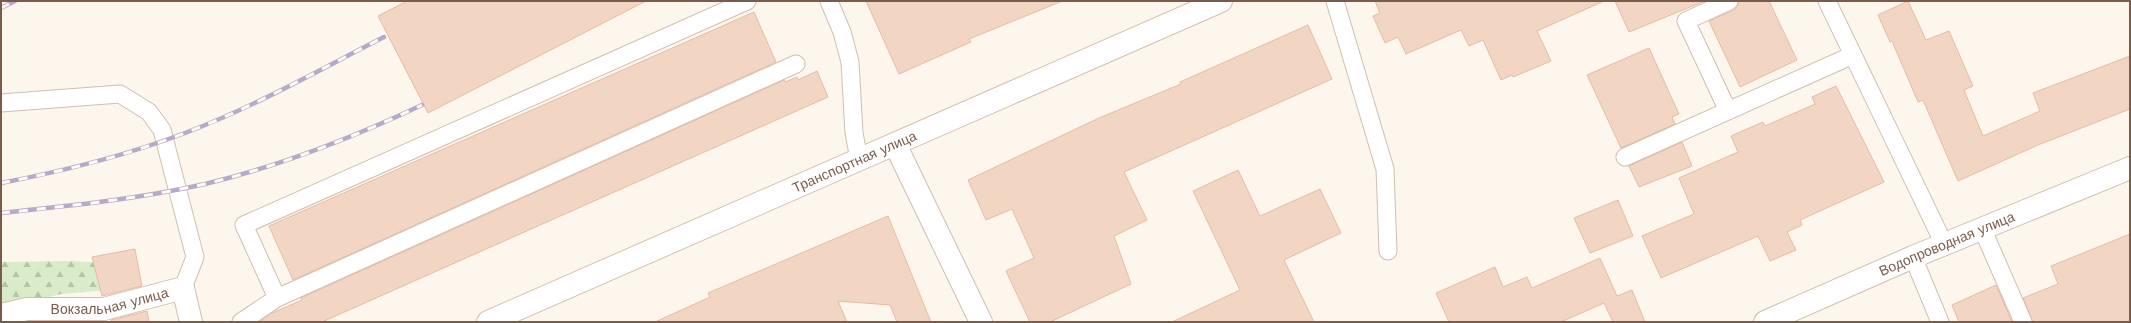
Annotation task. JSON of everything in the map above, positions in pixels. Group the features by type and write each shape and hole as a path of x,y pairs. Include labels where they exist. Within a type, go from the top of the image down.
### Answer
{"street":[{"name":"Транспортная улица","path":"493,321 1220,1"},
{"path":"895,144 981,322"},
{"name":"Водопроводная улица","path":"1765,322 1944,244 2130,168"},
{"name":"Вокзальная улица","path":"1,315 27,309 104,310 183,288 191,322"}],"lane":[{"path":"277,298 244,225 747,1"},
{"path":"829,1 842,32 850,62 854,133 859,159"},
{"path":"1335,1 1385,169 1388,251"},
{"path":"1728,111 1686,21 1729,1"},
{"path":"1827,1 1944,244"},
{"path":"1624,157 1852,55"},
{"path":"241,322 277,298 796,64"},
{"path":"1,103 120,94 149,112 162,130 196,257 183,288"},
{"path":"1982,228 2023,322"},
{"path":"1913,258 1940,322"}],"green space":[{"path":"71,261 106,263 109,290 61,294 1,309 1,262"}],"building":[{"path":"407,1 646,1 428,113 378,16"},
{"path":"866,1 1060,2 969,39 971,42 899,74"},
{"path":"1375,1 1604,1 1537,31 1551,61 1513,77 1512,75 1501,80 1483,40 1469,46 1461,30 1406,54 1398,37 1385,43 1373,16 1380,13"},
{"path":"1615,1 1705,1 1629,32"},
{"path":"1739,1 1769,1 1797,60 1740,87 1709,21 1734,10"},
{"path":"1908,1 1926,40 1949,31 1973,86 1964,90 1983,136 2040,111 2033,93 2130,56 2130,109 2038,145 1958,181 1923,100 1918,102 1892,41 1890,42 1878,15"},
{"path":"754,12 776,62 293,280 269,226"},
{"path":"1308,25 1332,79 1124,172 1147,220 1114,236 1131,284 1050,322 1030,322 1006,271 1034,258 1012,209 986,220 968,180 1099,118 1181,84 1180,82"},
{"path":"1649,48 1679,114 1672,117 1675,124 1621,148 1587,75"},
{"path":"817,71 828,97 322,322 259,322 270,314 302,300 301,298 784,80 785,82 797,77 798,80"},
{"path":"1836,86 1884,182 1800,220 1802,225 1787,232 1796,250 1770,261 1758,236 1661,278 1642,236 1694,214 1679,178 1738,152 1731,136 1763,122 1765,126 1815,104 1812,97"},
{"path":"1682,142 1692,166 1639,187 1629,166"},
{"path":"1238,170 1260,216 1320,189 1341,233 1284,260 1314,322 1172,322 1240,290 1193,191"},
{"path":"1618,200 1633,236 1590,253 1574,218"},
{"path":"888,216 931,322 897,322 890,305 838,301 847,322 655,322 710,297 708,293"},
{"path":"2130,234 2130,322 2033,322 2023,298 2058,284 2051,266"},
{"path":"135,249 142,286 102,296 92,257"},
{"path":"1600,258 1617,296 1632,290 1645,322 1613,322 1604,303 1561,322 1449,322 1436,293 1495,267 1503,287 1527,277 1532,288"},
{"path":"1996,285 2012,322 1959,322 1952,305"},
{"path":"147,311 149,322 112,322 111,320"}],"railway":[{"path":"1,8 15,1"},
{"path":"1,183 94,162 140,149 185,133 261,100 384,37"},
{"path":"1,213 129,198 205,184 233,177 288,160 342,140 422,105"}]}
